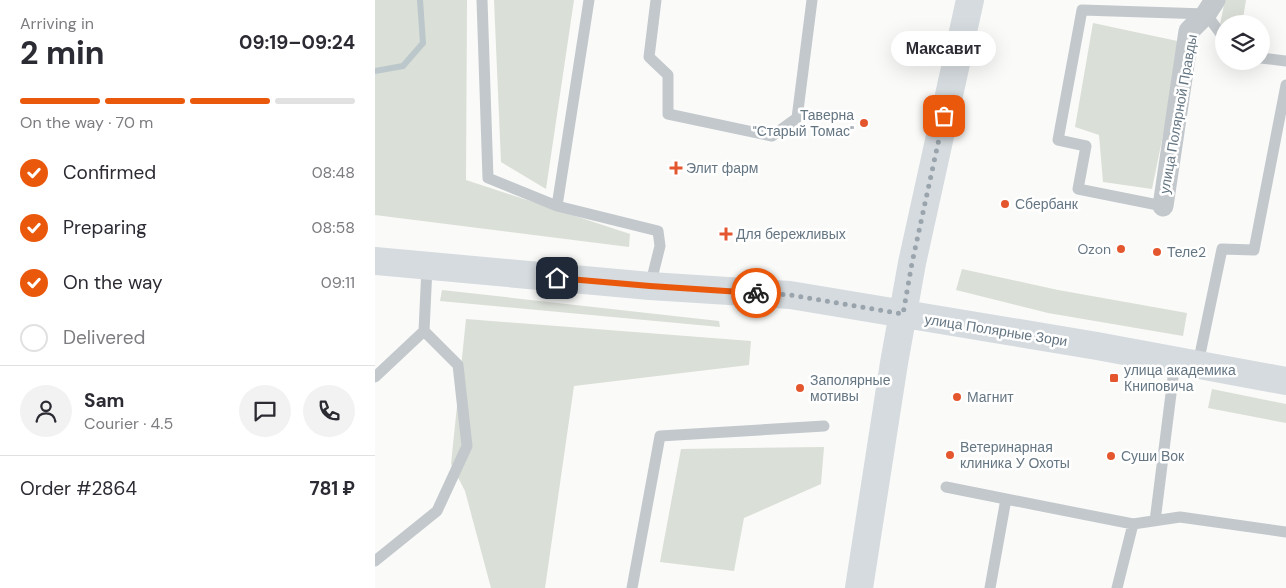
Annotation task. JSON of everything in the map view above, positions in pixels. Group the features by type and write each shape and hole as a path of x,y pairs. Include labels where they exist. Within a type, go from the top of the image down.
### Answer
{"main road":[{"path":"859,588 894,363 912,263 970,0"},
{"name":"улица Полярные Зори","path":"375,261 650,286 790,295 1097,346 1286,381"}],"street":[{"name":"улица Полярной Правды","path":"1163,206 1189,31 1211,7"}],"lane":[{"path":"482,0 488,178 557,206 657,230 660,246 650,286"},
{"path":"557,206 589,0"},
{"path":"656,0 649,57 668,75 668,114 772,136 797,118 812,0"},
{"path":"1163,206 1078,189 1086,146 1058,140 1082,10 1211,7"},
{"path":"1270,59 1286,61"},
{"path":"1155,520 1187,363 1222,248 1254,250 1286,85"},
{"path":"376,374 424,331 427,266"},
{"path":"375,561 437,511 467,446 458,364 424,331"},
{"path":"632,588 660,436 824,426"},
{"path":"946,487 1133,524 1180,517 1286,532"},
{"path":"990,588 1006,499"},
{"path":"1117,588 1133,524"}],"shaded area":[{"path":"375,0 467,0 466,180 630,234 629,247 375,215"},
{"path":"494,0 574,0 546,189 501,162"},
{"path":"1225,0 1246,0 1244,15 1222,15"},
{"path":"1093,23 1182,42 1152,189 1103,182 1099,135 1075,127"},
{"path":"962,269 1058,290 1187,313 1183,336 1048,313 956,290"},
{"path":"442,290 719,321 720,327 440,301"},
{"path":"466,319 751,341 749,365 574,386 545,588 491,588 465,491 451,464"},
{"path":"1212,389 1286,404 1286,423 1208,408"},
{"path":"824,447 821,484 744,518 734,571 660,562 681,449"}],"waterway":[{"path":"375,71 403,66 423,43 420,0"}],"way so far":[{"path":"756,293 790,295 903,314 912,263 944,116"}],"place":[{"name":"Максавит","path":"944,116"},
{"name":"Таверна \"Старый Томас\"","path":"864,123"},
{"name":"Элит фарм","path":"676,168"},
{"name":"Сбербанк","path":"1005,204"},
{"name":"Для бережливых","path":"726,234"},
{"name":"Ozon","path":"1121,249"},
{"name":"Теле2","path":"1157,252"},
{"name":"улица академика Книповича","path":"1114,378"},
{"name":"Заполярные мотивы","path":"800,388"},
{"name":"Магнит","path":"957,397"},
{"name":"Ветеринарная клиника У Охоты","path":"950,455"},
{"name":"Суши Вок","path":"1111,456"}],"route":[{"path":"557,278 756,293"}]}
